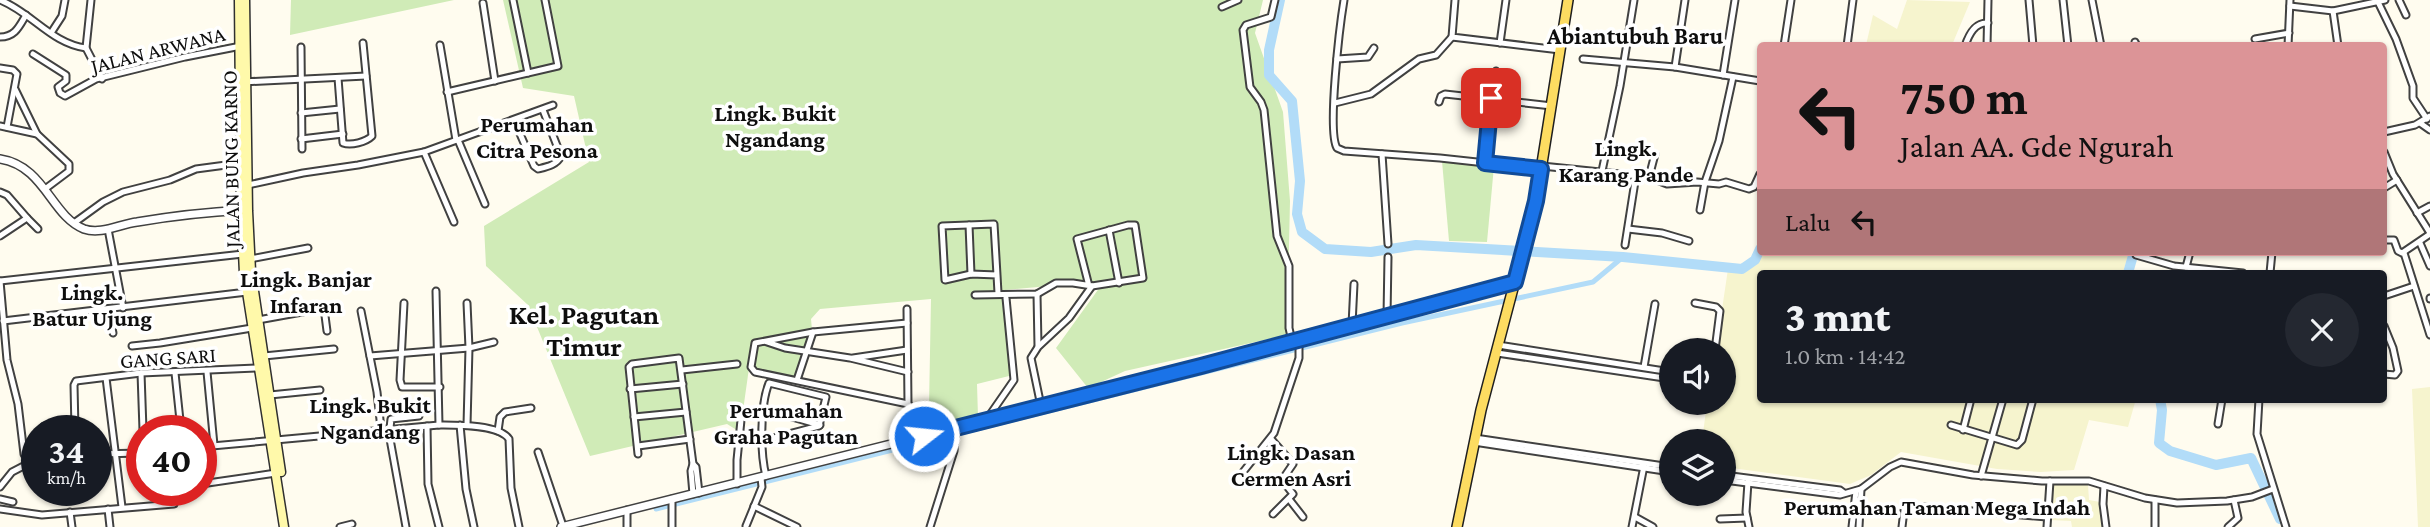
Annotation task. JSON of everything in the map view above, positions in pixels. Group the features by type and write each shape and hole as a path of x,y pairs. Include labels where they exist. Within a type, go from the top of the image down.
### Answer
{"main road":[{"path":"239,0 243,46 241,163 247,292 255,323 259,347 258,368 274,441 287,527"},
{"name":"JALAN BUNG KARNO","path":"243,46 245,0"},
{"path":"1457,527 1474,440 1524,250 1542,167 1568,0"},
{"name":"JALAN BUNG KARNO","path":"243,82 244,185"},
{"name":"JALAN BUNG KARNO","path":"247,256 255,323"},
{"path":"259,347 264,356 276,473 287,527"}],"street":[{"path":"0,0 13,5 68,44 86,48"},
{"path":"51,33 60,20 65,0"},
{"path":"91,0 86,48 103,79"},
{"path":"513,0 528,73"},
{"path":"447,92 557,67 559,64 545,0"},
{"path":"1222,7 1238,0"},
{"path":"1243,472 1271,439 1287,398 1298,344 1289,328 1289,267 1278,236 1264,110 1251,90 1243,30 1246,25 1269,19 1275,0"},
{"path":"1344,0 1337,59 1334,137 1335,145 1340,150 1602,171 1649,177 1673,185 1726,182 1751,188 1757,179"},
{"path":"1335,103 1371,94 1419,59 1436,55 1452,37 1455,0"},
{"path":"1500,43 1506,0"},
{"path":"1602,171 1634,0"},
{"path":"1675,67 1685,0"},
{"path":"1724,75 1735,0"},
{"path":"1785,42 1791,0"},
{"path":"1848,42 1853,0"},
{"path":"1987,42 1988,0"},
{"path":"2029,0 2033,42"},
{"path":"2063,0 2068,42"},
{"path":"2092,0 2100,42"},
{"path":"2288,42 2290,3 2333,11 2385,0"},
{"path":"2406,15 2400,3 2410,0"},
{"path":"483,2 495,81"},
{"path":"2378,2 2396,39 2413,86 2413,97 2428,118 2420,123 2387,131"},
{"path":"2333,11 2337,42"},
{"path":"0,37 14,33 26,15"},
{"path":"1967,42 1974,28 1982,22 1988,23"},
{"path":"2255,39 2289,33"},
{"path":"1452,37 1560,50"},
{"path":"338,78 343,142 345,144 369,140 372,136 363,43"},
{"path":"440,45 457,140 485,204"},
{"name":"JALAN ARWANA","path":"33,54 66,75 66,82 58,87 60,93 65,96 93,80 243,46"},
{"path":"300,47 302,149"},
{"path":"1337,59 1364,58 1371,55 1374,48"},
{"path":"1583,59 1675,67 1757,81"},
{"path":"0,68 16,72 17,80 4,127 37,134"},
{"path":"1485,163 1496,71"},
{"path":"243,82 366,76"},
{"path":"1700,210 1705,182 1719,141 1732,77"},
{"path":"15,89 37,134 70,166 69,171 45,189"},
{"path":"1439,102 1445,94 1552,106"},
{"path":"244,185 424,152 553,105"},
{"path":"301,114 340,110"},
{"path":"514,120 534,166 543,168 555,163 561,156 543,110"},
{"path":"2420,123 2430,130"},
{"path":"302,139 343,134"},
{"path":"424,152 454,222"},
{"path":"1382,154 1388,244"},
{"path":"1649,177 1656,154"},
{"path":"2387,158 2397,180 2430,233 2404,253"},
{"path":"0,159 20,164 74,223 88,230 108,229 135,222 244,211"},
{"path":"74,223 103,202 123,192 170,180 196,169 241,163"},
{"path":"1625,244 1636,176"},
{"path":"2387,186 2397,180"},
{"path":"0,192 38,229"},
{"path":"2417,214 2430,206"},
{"path":"0,236 27,218"},
{"path":"997,275 971,274 945,280 941,228 944,225 994,224 997,275 998,293"},
{"path":"969,225 971,274"},
{"path":"975,295 1037,294 1056,283 1090,286 1143,278 1135,225 1077,239 1090,286 1069,318 1038,347 1031,361 1041,406"},
{"path":"108,229 123,307"},
{"path":"1628,229 1662,233 1689,241"},
{"path":"1109,230 1119,283"},
{"path":"2387,240 2394,240 2398,251 2404,253"},
{"path":"2420,243 2430,266"},
{"path":"21,429 18,404 10,377 0,281 308,248"},
{"path":"2404,253 2430,335"},
{"path":"2140,256 2186,267 2214,270"},
{"path":"2186,267 2189,256"},
{"path":"1387,316 1388,257"},
{"path":"538,452 562,527 627,510 672,504 696,494 762,481 986,419 1298,344 1352,325 1515,282"},
{"path":"1352,325 1354,284"},
{"path":"2387,295 2414,286"},
{"path":"436,291 439,425"},
{"path":"3,321 247,292"},
{"path":"1037,294 1038,347"},
{"path":"986,419 1014,380 1006,298"},
{"path":"404,303 400,380 402,387 440,387"},
{"path":"467,303 469,348 464,425 466,489 474,527"},
{"path":"1695,303 1716,307 1720,311 1717,338"},
{"path":"1644,368 1655,304"},
{"path":"132,346 160,344 324,309 327,331"},
{"path":"906,309 908,404 918,418 924,436"},
{"path":"108,310 113,333"},
{"path":"361,311 406,527"},
{"path":"907,323 813,332 753,344 752,369 908,404"},
{"path":"797,380 813,332"},
{"path":"2387,334 2398,370 2395,375 2387,374"},
{"path":"767,341 806,353 850,359 908,372"},
{"path":"370,356 469,348 494,342"},
{"path":"264,356 334,349"},
{"path":"1497,349 1659,372"},
{"path":"850,359 907,350"},
{"path":"638,454 629,369 632,364 678,358 681,360 693,464 691,471 696,494"},
{"path":"1578,361 1644,368 1659,374"},
{"path":"682,370 737,364"},
{"name":"GANG SARI","path":"75,415 74,385 79,381 141,373 258,368"},
{"path":"207,372 211,415"},
{"path":"141,373 142,415"},
{"path":"175,373 179,415"},
{"path":"106,378 122,507"},
{"path":"746,526 762,481 761,458 767,385 771,382 824,396 827,399 820,425"},
{"path":"630,389 683,384"},
{"path":"270,395 320,390"},
{"path":"406,403 406,417"},
{"path":"1963,430 1970,403"},
{"path":"1981,475 2002,403"},
{"path":"1951,425 2015,445 2020,443 2032,403"},
{"path":"2218,424 2221,403"},
{"path":"2259,403 2259,445 2271,490 2286,527"},
{"path":"498,431 500,417 505,412 531,408"},
{"path":"764,409 820,425"},
{"path":"737,484 742,410"},
{"path":"634,417 686,412"},
{"path":"386,429 391,419 419,416"},
{"path":"217,445 439,425 464,425 498,431 507,435 509,443 511,488 519,527"},
{"path":"762,441 820,425"},
{"path":"427,426 428,484 439,527"},
{"path":"930,527 955,444 956,429"},
{"path":"638,446 690,439"},
{"path":"1271,439 1293,464 1282,480 1293,494 1273,514"},
{"path":"1474,440 1659,467"},
{"path":"114,454 126,454"},
{"path":"1736,479 1840,490 1844,493 1859,490 1889,467 1901,462 1981,475 2050,481 2082,480 2155,500 2188,504 2234,500 2271,490"},
{"path":"1632,527 1644,465"},
{"path":"0,487 7,476 21,468"},
{"path":"0,473 7,476"},
{"path":"217,482 276,473"},
{"path":"1749,481 1746,518 1749,527"},
{"path":"2047,527 2050,481"},
{"path":"2104,486 2106,527"},
{"path":"1859,490 1859,527"},
{"path":"0,499 13,502"},
{"path":"1289,499 1303,517"},
{"path":"2155,500 2155,527"},
{"path":"2228,527 2237,519 2234,500"},
{"path":"672,504 672,527"},
{"path":"0,509 33,515 139,506"},
{"path":"754,506 786,524 797,527"},
{"path":"1902,527 1904,510 1909,506 2047,517"},
{"path":"107,509 110,527"},
{"path":"627,510 627,527"},
{"path":"70,512 72,527"},
{"path":"1635,517 1653,527"},
{"path":"1720,519 1746,518"},
{"path":"1852,527 1857,518"},
{"path":"340,527 352,524"}],"shaded area":[{"path":"1907,0 1970,2 1953,42 1867,42 1873,15 1897,29"},
{"path":"1757,250 1757,256 2128,256 2124,270 1757,270 1757,403 2135,403 2128,427 2089,420 2074,470 2041,472 1997,469 1901,452 1871,475 1850,484 1736,469 1736,429 1704,429 1705,415 1736,415 1736,338 1718,338 1728,269 1754,259"},
{"path":"2430,387 2430,527 2418,527 2412,389"},
{"path":"2051,484 2088,485 2089,500 2100,502 2103,527 2072,527 2071,521 2049,520"}],"green space":[{"path":"291,0 454,0 290,35"},
{"path":"503,0 1263,0 1255,33 1283,112 1290,201 1287,335 1125,371 1088,388 1056,348 1100,287 1092,282 1005,290 1012,319 1013,375 977,384 978,417 937,427 929,406 931,299 820,309 811,319 812,330 794,379 749,368 740,432 727,424 590,456 528,305 486,266 484,226 589,162 574,96 523,88"},
{"path":"1442,161 1494,166 1487,242 1449,241"}],"waterway":[{"path":"1280,0 1269,50 1269,75 1292,101 1300,181 1297,214 1302,232 1325,249 1371,252 1416,245 1623,257 1742,269 1757,256"},
{"path":"2129,270 2133,256"},
{"path":"656,509 1402,323 1593,282 1623,257"},
{"path":"2161,403 2159,443 2170,451 2216,465 2251,458 2280,519"}],"district":[{"name":"Abiantubuh Baru","path":"1635,36"},
{"name":"Lingk. Bukit Ngandang","path":"775,126"},
{"name":"Perumahan Citra Pesona","path":"537,137"},
{"name":"Lingk. Karang Pande","path":"1626,161"},
{"name":"Lingk. Banjar Infaran","path":"306,292"},
{"name":"Lingk. Batur Ujung","path":"92,305"},
{"name":"Kel. Pagutan Timur","path":"584,330"},
{"name":"Lingk. Bukit Ngandang","path":"370,418"},
{"name":"Perumahan Graha Pagutan","path":"786,423"},
{"name":"Lingk. Dasan Cermen Asri","path":"1291,465"},
{"name":"Perumahan Taman Mega Indah","path":"1937,507"}],"route":[{"path":"924,436 1201,366 1515,282 1536,201 1541,169 1485,163 1491,98"}]}
